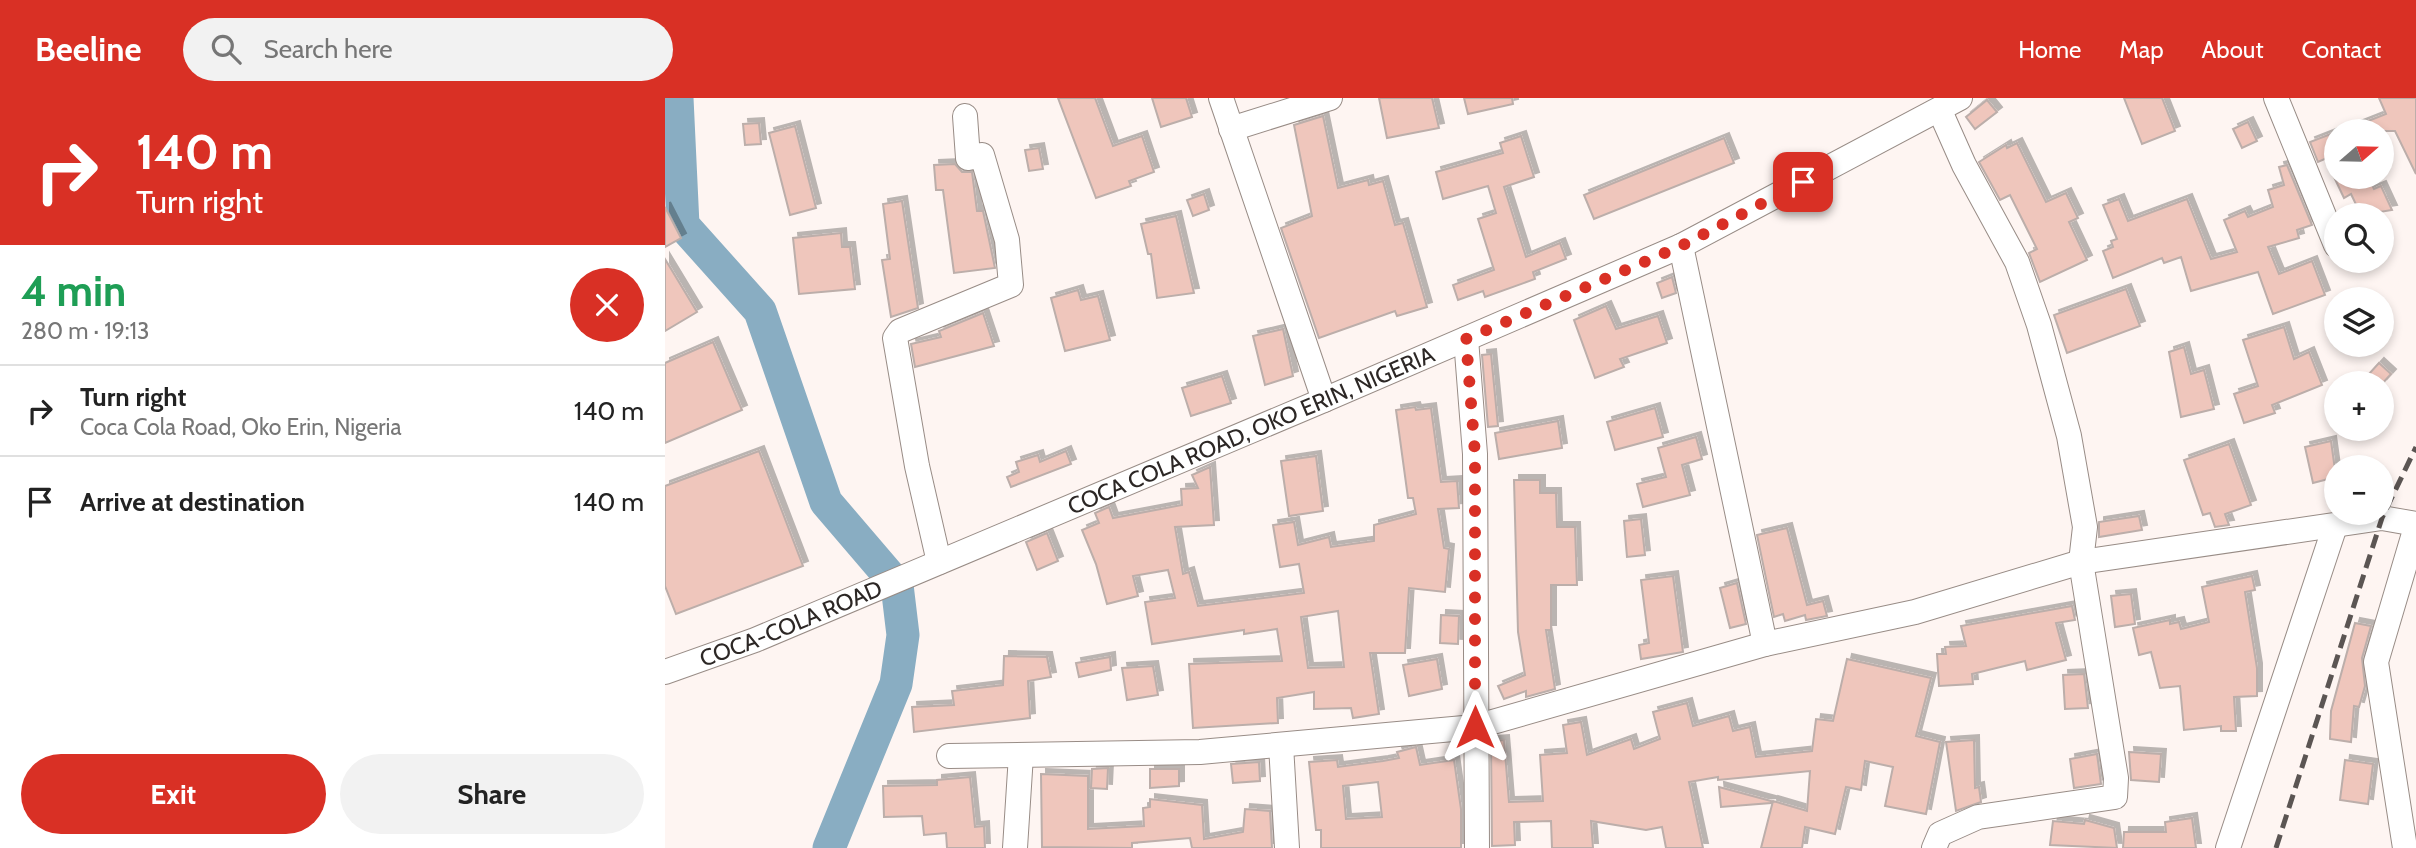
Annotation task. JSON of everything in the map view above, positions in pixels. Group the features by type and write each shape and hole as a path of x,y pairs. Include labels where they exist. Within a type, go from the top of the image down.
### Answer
{"street":[{"path":"1221,98 1324,400"},
{"path":"1231,129 1330,98"},
{"path":"2276,98 2324,216"},
{"path":"1934,848 1940,834 1978,817 2115,797 2116,778 2081,562 2085,527 2069,436 2039,324 2017,262 1964,165 1950,104"},
{"name":"COCA COLA ROAD, OKO ERIN, NIGERIA","path":"915,572 1681,246 1950,104"},
{"path":"939,562 917,466 895,338 900,331 1011,285 1007,240 982,155 968,158 965,116"},
{"path":"1681,246 1765,644"},
{"path":"1466,339 1475,454 1477,848"},
{"path":"949,756 1200,752 1475,727 1765,644 1915,612 2081,562 2382,518 2416,525 2376,662 2407,819 2405,848"},
{"path":"2228,848 2335,526"},
{"name":"COCA-COLA ROAD","path":"665,672 755,640 915,572"},
{"path":"1281,745 1287,848"},
{"path":"1015,848 1021,755"}],"building":[{"path":"1058,98 1095,98 1113,146 1142,136 1154,172 1129,181 1131,186 1096,198"},
{"path":"1152,98 1186,98 1192,117 1161,127"},
{"path":"1379,98 1432,98 1439,128 1387,138"},
{"path":"1464,98 1512,98 1513,104 1468,114"},
{"path":"2124,98 2162,98 2175,131 2142,144"},
{"path":"2379,98 2416,98 2416,174 2394,131 2394,119 2373,119 2386,114"},
{"path":"1987,100 1997,112 1975,129 1966,117"},
{"path":"1323,116 1338,188 1368,180 1369,185 1383,181 1395,225 1403,223 1427,307 1397,316 1395,311 1319,338 1281,228 1312,216 1294,125"},
{"path":"2248,122 2257,141 2242,148 2233,129"},
{"path":"759,123 761,144 745,145 743,124"},
{"path":"795,126 816,208 790,215 769,133"},
{"path":"1521,136 1534,177 1504,187 1526,257 1560,243 1566,259 1533,272 1535,279 1485,297 1483,291 1458,300 1453,285 1494,270 1478,219 1496,213 1488,186 1443,199 1436,172 1503,153 1500,143"},
{"path":"2324,137 2324,159 2318,162 2310,142"},
{"path":"1724,138 1734,163 1594,219 1584,195"},
{"path":"2017,143 2046,202 2066,193 2078,218 2069,222 2087,260 2040,282 2029,253 2037,249 2010,195 2000,200 1979,162 2006,145 2007,148"},
{"path":"1039,148 1043,169 1029,171 1025,150"},
{"path":"955,164 962,172 972,172 977,211 983,211 995,268 954,273 943,190 936,190 934,165"},
{"path":"2287,165 2312,225 2297,230 2299,238 2268,247 2279,274 2312,261 2324,295 2273,314 2258,272 2191,291 2181,257 2164,263 2162,258 2113,278 2103,251 2113,247 2111,241 2117,239 2103,205 2119,199 2128,221 2187,199 2211,259 2237,252 2224,220 2245,211 2248,217 2273,207 2268,190 2284,185 2279,167"},
{"path":"2340,189 2382,189 2389,203 2355,203 2351,194 2344,198"},
{"path":"1204,194 1209,210 1193,216 1187,200"},
{"path":"902,201 918,308 891,317 882,260 890,259 883,204"},
{"path":"665,207 681,238 665,247"},
{"path":"1176,216 1194,293 1157,298 1151,254 1148,254 1141,224"},
{"path":"841,233 842,247 850,247 855,289 799,294 793,238"},
{"path":"665,259 697,312 665,331"},
{"path":"1672,277 1676,293 1662,298 1657,283"},
{"path":"2126,289 2140,326 2067,353 2054,315"},
{"path":"1078,290 1081,300 1098,296 1110,340 1065,351 1051,298"},
{"path":"1606,306 1616,329 1658,316 1667,343 1620,359 1624,367 1595,378 1574,320"},
{"path":"983,313 994,346 915,367 911,344 941,337 939,331"},
{"path":"2284,327 2294,359 2309,352 2322,385 2272,405 2275,413 2244,423 2234,394 2258,386 2243,340"},
{"path":"1283,329 1293,376 1265,385 1253,336"},
{"path":"713,342 742,410 665,443 665,363"},
{"path":"2184,347 2191,374 2204,370 2214,409 2181,417 2169,352"},
{"path":"1491,354 1498,426 1488,427 1482,355"},
{"path":"2379,363 2388,371 2372,371"},
{"path":"1222,376 1231,403 1191,416 1182,388"},
{"path":"1431,408 1441,482 1457,481 1459,508 1438,509 1444,548 1449,549 1445,592 1409,588 1405,653 1370,653 1379,714 1353,718 1351,708 1314,709 1314,692 1277,698 1278,723 1193,728 1189,664 1282,661 1277,629 1244,634 1244,630 1152,644 1145,602 1175,598 1168,570 1133,576 1138,596 1107,604 1096,564 1082,530 1099,523 1095,513 1109,507 1113,518 1182,505 1181,489 1198,488 1192,475 1210,467 1214,525 1175,527 1183,574 1189,572 1198,606 1304,593 1299,564 1280,567 1273,525 1294,522 1298,545 1329,537 1331,547 1374,541 1374,525 1416,514 1413,498 1408,498 1396,410","holes":["1338,611 1344,667 1308,668 1301,617"]},
{"path":"1655,408 1663,437 1615,450 1607,422"},
{"path":"1558,421 1562,448 1499,459 1495,433"},
{"path":"1696,437 1702,459 1682,465 1690,495 1643,507 1637,484 1666,477 1658,448"},
{"path":"2331,441 2333,455 2324,455 2324,480 2313,483 2305,447"},
{"path":"2229,444 2251,505 2225,514 2229,525 2215,527 2210,513 2203,515 2184,460"},
{"path":"759,451 803,566 676,614 665,586 665,486"},
{"path":"1066,451 1071,464 1011,487 1007,477 1019,472 1016,462 1038,455 1040,462"},
{"path":"1316,456 1323,511 1289,516 1281,461"},
{"path":"1514,480 1540,480 1540,493 1556,493 1557,527 1575,527 1577,585 1551,585 1551,630 1546,630 1555,689 1526,697 1526,691 1504,699 1498,686 1525,675 1518,632"},
{"path":"2139,516 2142,530 2099,537 2099,522"},
{"path":"1641,519 1645,555 1627,557 1624,521"},
{"path":"1787,528 1807,605 1823,601 1827,616 1806,620 1805,615 1785,621 1783,614 1774,617 1757,535"},
{"path":"1047,533 1058,561 1037,570 1026,542"},
{"path":"1673,576 1683,652 1641,659 1639,645 1649,643 1641,580"},
{"path":"2252,576 2255,590 2245,592 2257,668 2257,696 2234,697 2236,731 2221,731 2221,726 2184,730 2180,686 2160,688 2151,652 2139,655 2133,628 2170,620 2170,624 2179,622 2181,629 2209,622 2202,587"},
{"path":"1737,583 1746,624 1730,628 1720,588"},
{"path":"2131,594 2135,624 2115,627 2111,596"},
{"path":"2072,606 2075,620 2056,623 2066,660 2027,670 2025,661 1972,674 1973,684 1939,686 1937,654 1946,654 1945,647 1966,646 1961,626"},
{"path":"1441,615 1459,616 1458,644 1440,643"},
{"path":"2355,623 2371,626 2362,658 2365,686 2359,707 2354,706 2351,742 2330,739 2331,711"},
{"path":"1004,656 1047,657 1051,677 1028,681 1030,718 914,732 912,707 954,705 952,691 1003,685"},
{"path":"1110,657 1111,670 1079,677 1076,663"},
{"path":"1437,659 1442,689 1409,696 1403,665"},
{"path":"1847,659 1931,678 1916,736 1940,742 1926,814 1885,806 1893,767 1865,761 1861,790 1846,787 1835,834 1805,827 1802,848 1761,848 1773,801 1807,811 1810,771 1718,780 1718,777 1689,782 1703,848 1666,848 1662,827 1646,830 1591,821 1593,848 1552,848 1551,821 1514,822 1515,845 1492,846 1491,741 1504,740 1509,802 1543,801 1540,755 1567,753 1563,725 1581,722 1587,755 1631,739 1634,749 1660,739 1653,712 1687,703 1693,726 1729,716 1733,731 1750,727 1756,757 1812,751 1816,719 1833,721"},
{"path":"1153,666 1158,695 1127,700 1122,668"},
{"path":"2084,674 2088,708 2065,709 2063,675"},
{"path":"1974,740 1975,788 1979,787 1981,802 1956,811 1946,742"},
{"path":"1416,747 1420,765 1454,760 1461,809 1461,848 1321,848 1321,830 1316,830 1309,762 1337,760 1338,767 1399,758 1397,752","holes":["1378,782 1382,817 1346,819 1343,786"]},
{"path":"2129,752 2161,754 2159,782 2131,780"},
{"path":"2097,754 2101,784 2074,788 2070,759"},
{"path":"2345,760 2373,764 2368,804 2340,800"},
{"path":"1259,762 1260,781 1233,783 1231,764"},
{"path":"1108,768 1107,789 1091,788 1092,769"},
{"path":"1150,769 1179,769 1179,786 1150,788"},
{"path":"1041,774 1088,776 1088,829 1144,826 1143,808 1150,807 1150,799 1202,805 1204,839 1243,832 1245,809 1270,811 1272,848 1192,848 1190,838 1132,843 1132,848 1042,847"},
{"path":"970,777 975,827 984,826 985,848 947,848 946,833 924,835 922,816 884,817 883,786 937,785 937,780"},
{"path":"1719,787 1771,801 1771,803 1721,807"},
{"path":"2192,818 2196,848 2123,848 2124,832 2166,832 2165,822"},
{"path":"2085,820 2114,828 2117,848 2050,845 2053,821 2084,824"}],"waterway":[{"path":"677,98 683,225 760,311 826,502 897,585 903,635 896,684 829,848"}],"railway":[{"path":"2276,848 2382,518 2416,447"}],"route":[{"path":"1475,727 1475,454 1466,339 1681,246 1803,182"}]}
